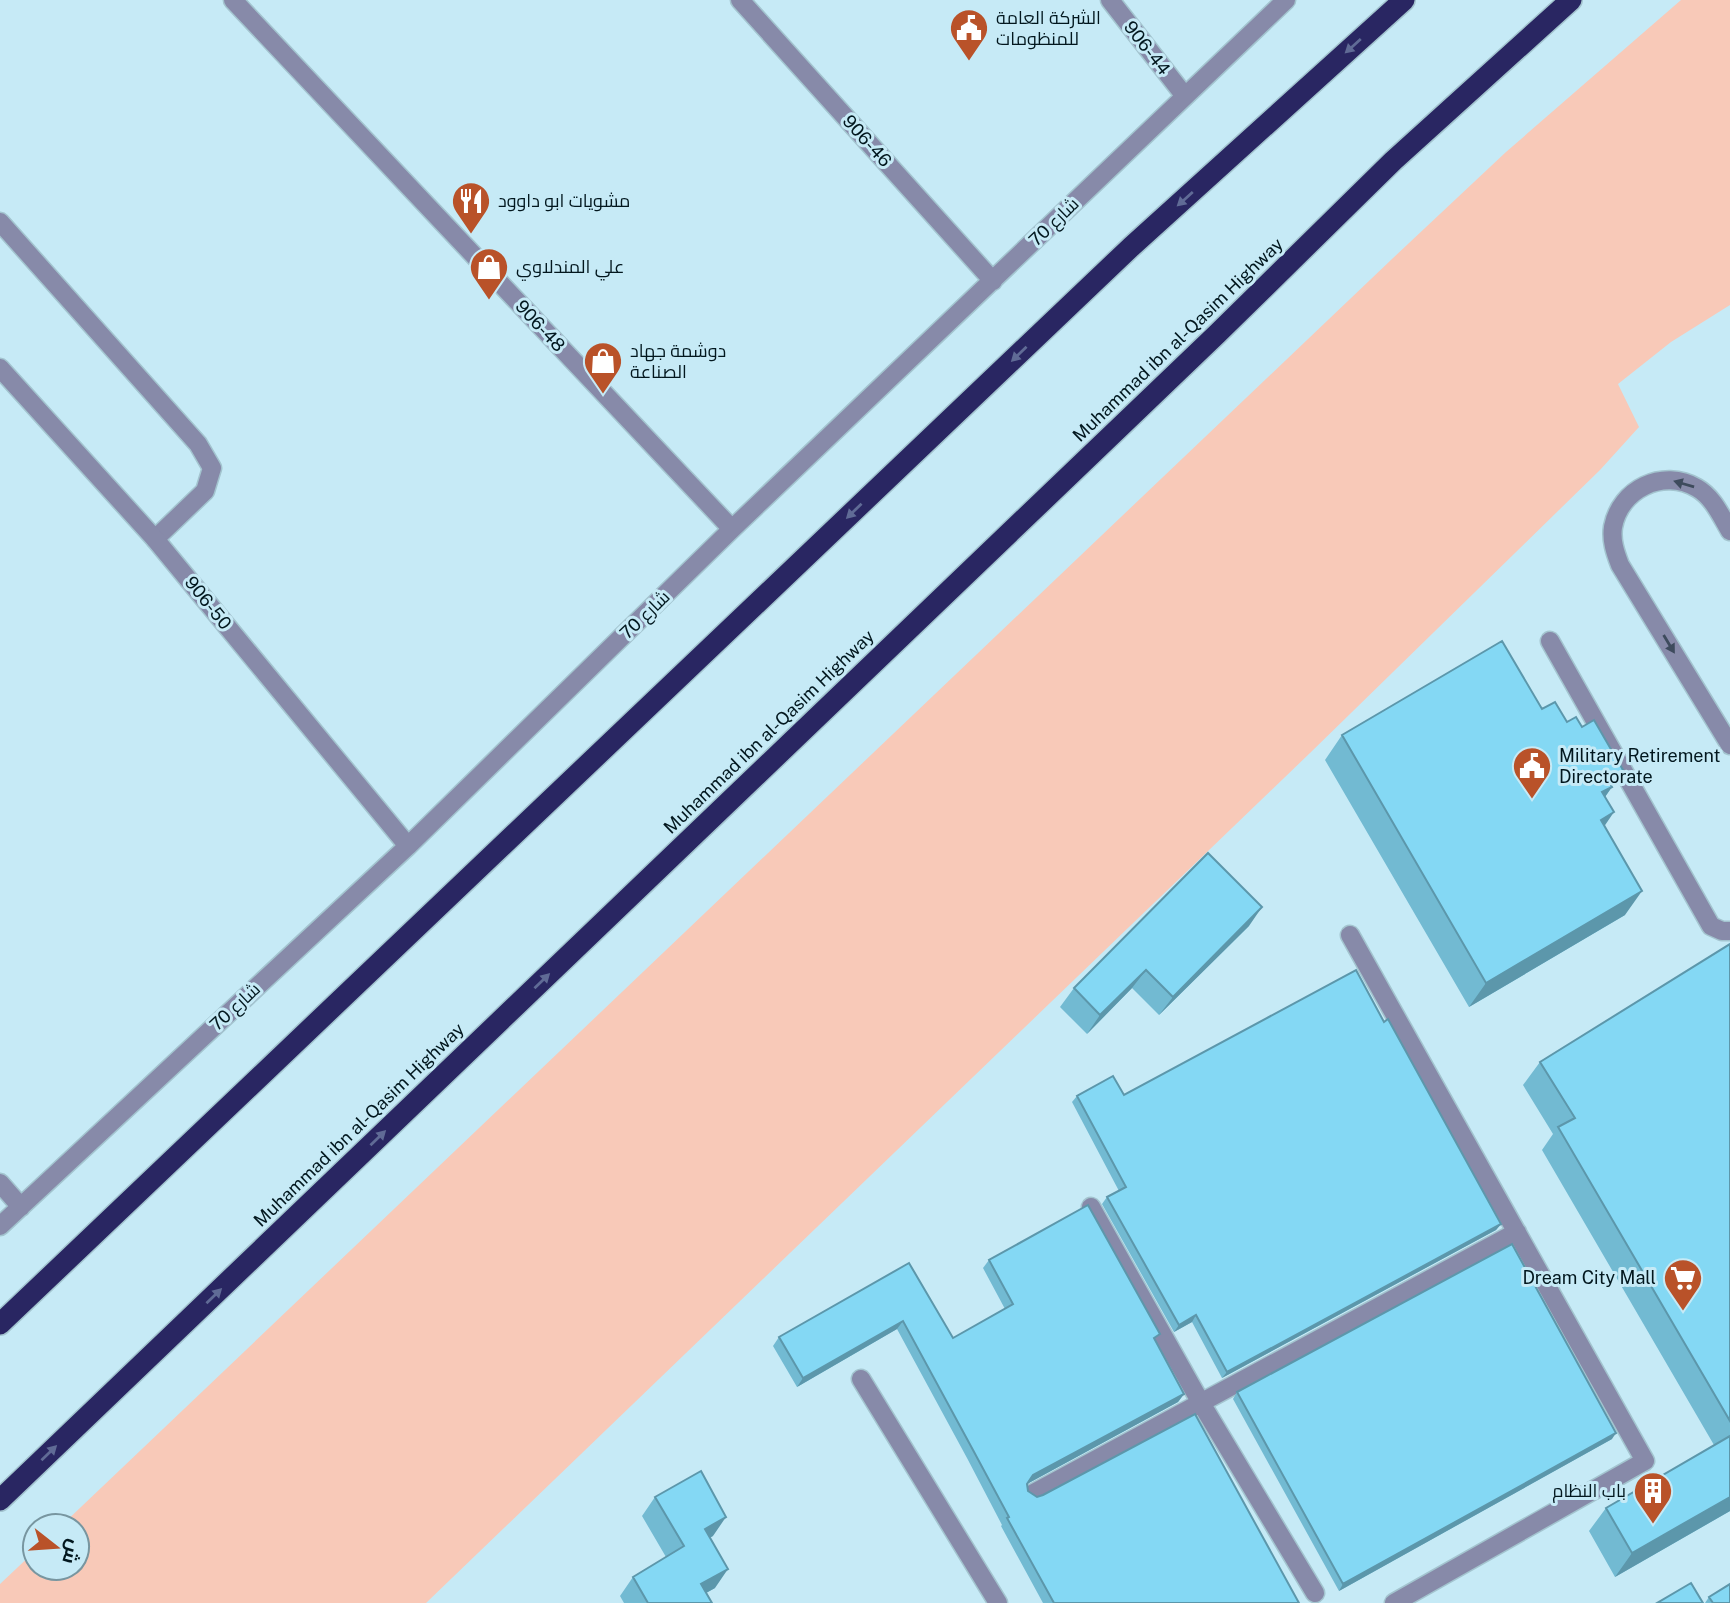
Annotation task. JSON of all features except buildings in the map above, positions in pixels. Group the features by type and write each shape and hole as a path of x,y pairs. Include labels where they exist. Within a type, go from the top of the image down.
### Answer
{"highway":[{"path":"0,1324 1131,247 1404,0"},
{"name":"Muhammad ibn al-Qasim Highway","path":"0,1500 1217,334 1393,161 1571,0"}],"street":[{"name":"906-48","path":"233,0 732,529"},
{"name":"906-46","path":"740,0 993,281"},
{"name":"906-44","path":"1110,0 1184,95"},
{"name":"شارع 70","path":"0,1226 408,846 732,529 1286,0"},
{"path":"0,222 198,444 212,468 205,491 155,538"},
{"name":"906-50","path":"0,368 155,538 408,846"},
{"path":"1730,531 1713,502 1699,489 1682,481 1663,480 1645,485 1629,496 1618,511 1613,529 1614,547 1620,565 1730,745"},
{"path":"1550,640 1711,926 1730,931"},
{"path":"1350,935 1645,1461 1394,1603"},
{"path":"0,1183 21,1207"},
{"path":"1091,1207 1201,1403 1315,1593"},
{"path":"1032,1494 1517,1232"},
{"path":"861,1379 998,1603"}],"shaded area":[{"path":"1681,0 1730,0 1730,305 1671,342 1618,384 1639,427 1600,470 1310,753 426,1603 0,1603 0,1584 21,1564 21,1582 91,1582 91,1512 76,1512 1506,152"}],"place":[{"name":"الشركة العامة للمنظومات","path":"969,62"},
{"name":"مشويات ابو داوود","path":"471,235"},
{"name":"علي المندلاوي","path":"489,301"},
{"name":"دوشمة جهاد الصناعة","path":"603,395"},
{"name":"Military Retirement Directorate","path":"1532,800"},
{"name":"Dream City Mall","path":"1683,1312"},
{"name":"باب النظام","path":"1653,1525"}]}
